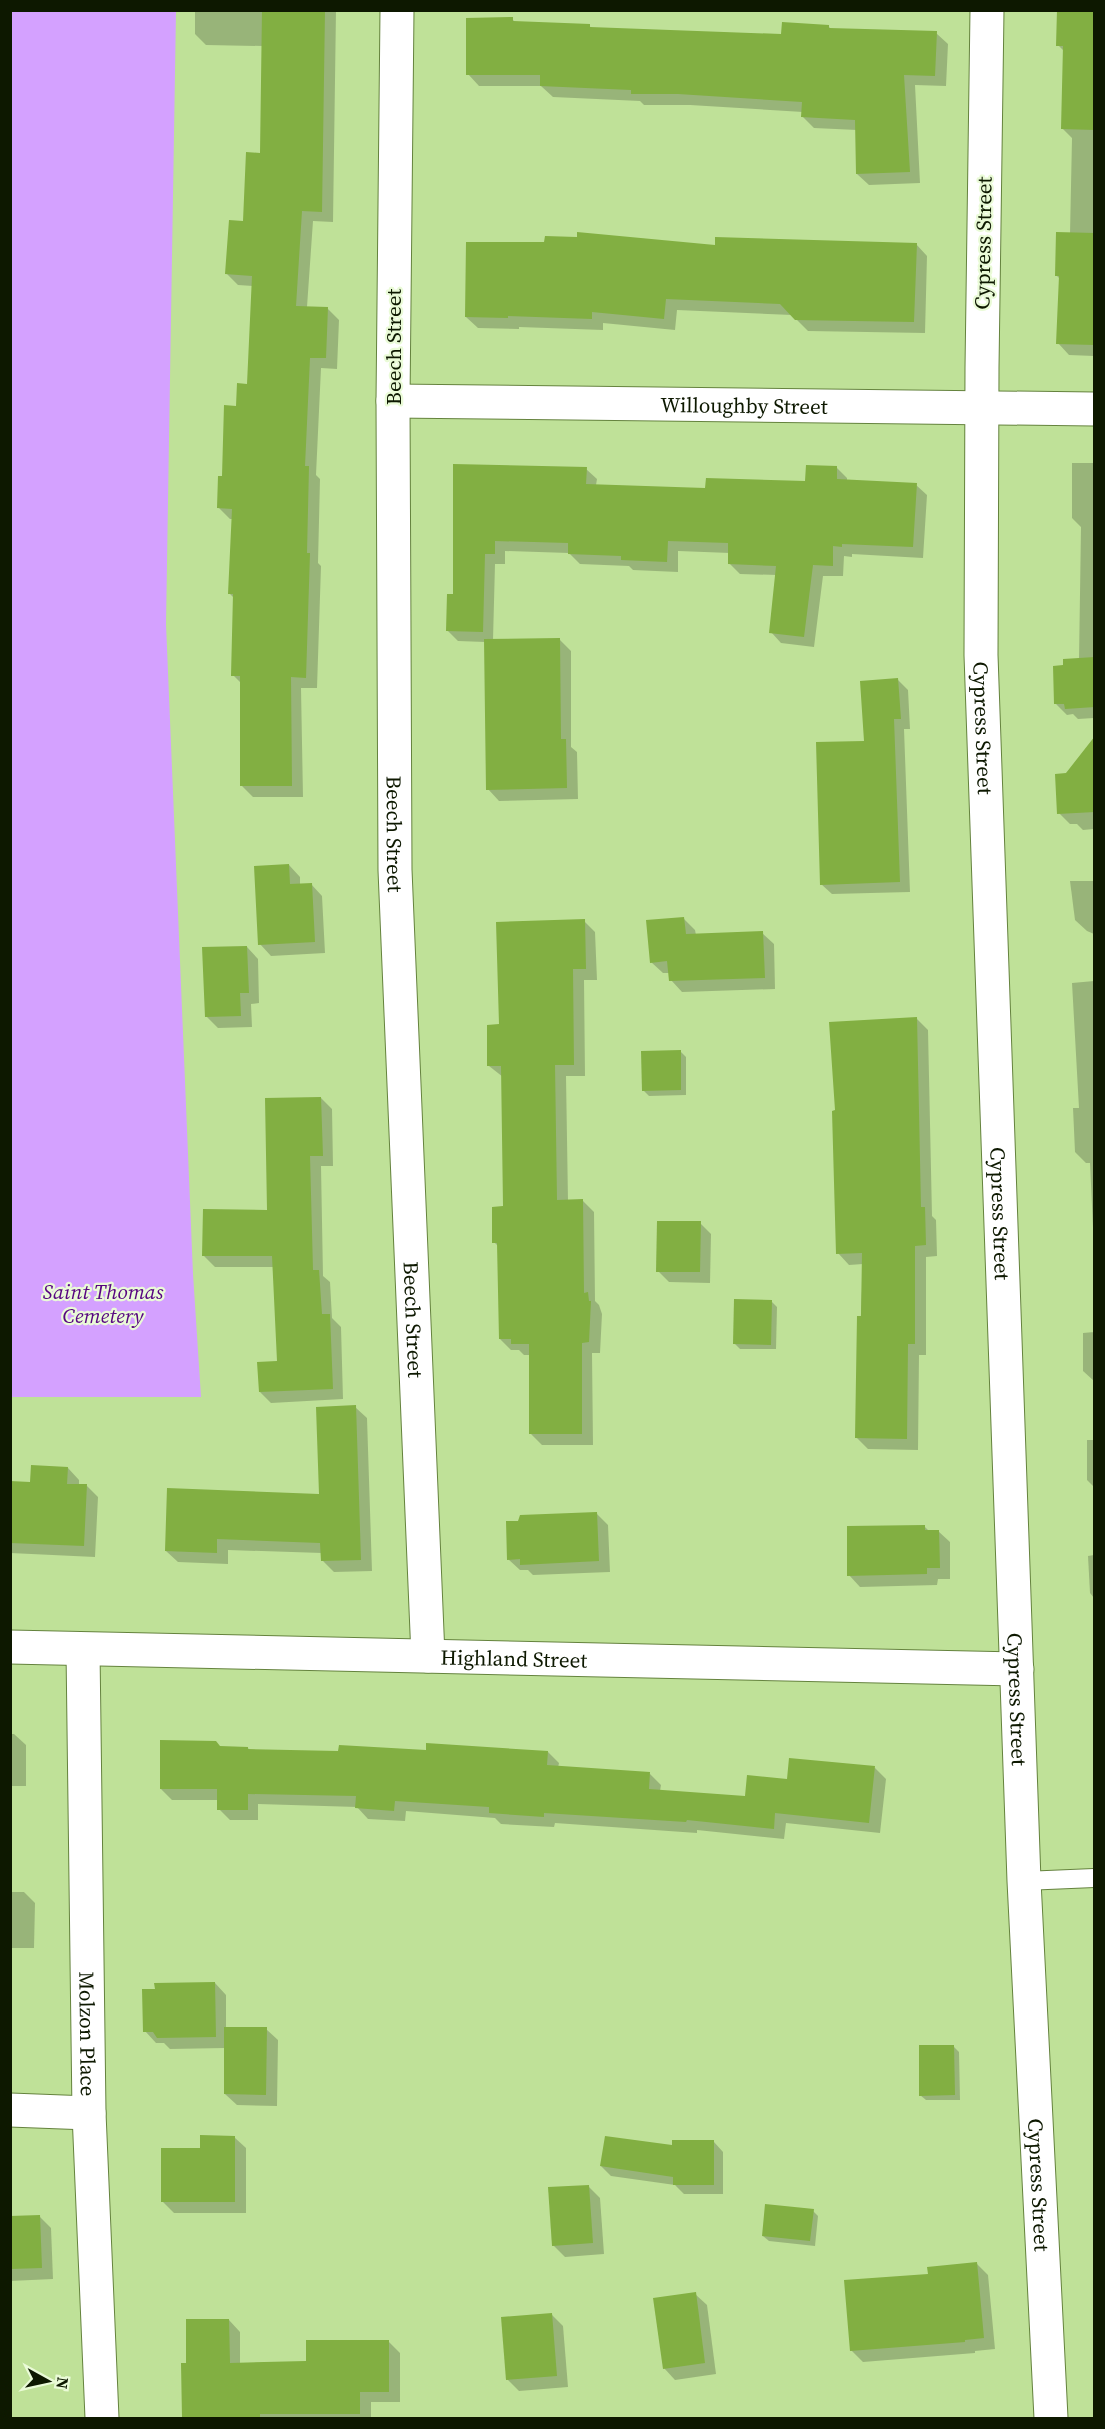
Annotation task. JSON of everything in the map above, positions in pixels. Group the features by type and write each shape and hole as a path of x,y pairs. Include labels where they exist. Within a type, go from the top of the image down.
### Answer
{"street":[{"name":"Beech Street","path":"397,10 393,401 395,870 428,1656"},
{"name":"Cypress Street","path":"987,10 981,656 1024,1881 1051,2418"},
{"name":"Willoughby Street","path":"393,401 1095,409"},
{"name":"Highland Street","path":"10,1647 1017,1670"},
{"name":"Molzon Place","path":"83,1650 88,2113 102,2418"},
{"path":"10,2110 88,2113"}],"lane":[{"path":"1024,1881 1095,1878"}],"green space":[{"name":"Saint Thomas Cemetery","path":"10,11 176,11 166,624 193,1274 201,1397 11,1397"}],"building":[{"path":"262,10 325,10 322,212 302,211 296,306 328,307 326,358 310,358 305,466 309,466 307,553 310,553 306,678 291,677 292,786 240,786 240,676 231,676 233,594 228,594 232,509 217,508 218,476 222,476 224,405 236,406 237,383 247,384 252,276 225,274 229,220 243,221 246,152 260,153"},
{"path":"1057,10 1095,10 1095,130 1061,129 1063,46 1056,46"},
{"path":"513,17 513,21 590,24 590,27 781,34 782,22 829,25 829,28 937,31 935,76 904,75 910,172 856,174 855,120 801,117 802,102 678,94 631,94 631,90 540,86 540,75 466,75 466,18"},
{"path":"577,232 715,245 715,237 917,243 914,322 795,320 780,304 666,299 664,319 592,312 592,319 465,317 466,242 544,242 545,236 577,237"},
{"path":"1056,232 1095,233 1095,345 1056,344 1059,276 1055,276"},
{"path":"453,464 587,467 586,484 705,488 706,478 805,481 806,465 837,466 837,479 917,483 913,547 842,544 842,547 833,546 833,566 813,565 804,637 769,633 776,566 728,564 728,543 668,541 667,562 621,560 621,556 568,554 568,543 495,541 495,554 485,554 483,632 446,631 447,594 453,594"},
{"path":"560,638 561,739 566,739 567,788 486,790 484,639"},
{"path":"1095,657 1095,707 1065,709 1064,704 1054,704 1053,666 1063,665 1063,659"},
{"path":"898,678 901,719 894,719 900,882 820,885 816,742 864,741 860,681"},
{"path":"1095,736 1095,812 1057,814 1055,774 1066,773"},
{"path":"289,864 290,884 312,883 315,942 258,945 254,866"},
{"path":"684,917 686,934 763,931 765,978 669,981 667,961 650,963 646,920"},
{"path":"585,919 586,969 573,969 574,1065 555,1065 557,1200 583,1199 584,1293 588,1292 589,1301 591,1301 589,1342 582,1343 582,1434 529,1434 529,1344 511,1344 511,1339 499,1339 497,1243 492,1243 492,1207 503,1206 501,1066 487,1066 487,1025 499,1024 496,922"},
{"path":"247,946 249,993 240,993 241,1016 205,1017 202,947"},
{"path":"917,1017 921,1207 925,1207 926,1245 915,1246 915,1344 908,1344 907,1439 855,1438 857,1316 861,1316 862,1253 836,1254 832,1111 835,1110 829,1022"},
{"path":"681,1050 681,1090 642,1091 641,1051"},
{"path":"321,1097 323,1156 310,1156 313,1270 319,1270 322,1314 330,1314 333,1389 259,1392 257,1362 277,1361 272,1256 202,1256 203,1209 267,1210 265,1098"},
{"path":"657,1221 701,1221 700,1272 656,1272"},
{"path":"734,1299 772,1300 771,1345 733,1344"},
{"path":"356,1405 361,1560 321,1561 320,1543 217,1539 217,1553 165,1551 167,1488 319,1494 316,1407"},
{"path":"31,1465 68,1467 67,1484 87,1484 84,1546 10,1543 10,1481 30,1482"},
{"path":"597,1512 599,1561 520,1565 520,1559 507,1560 506,1521 518,1521 520,1515"},
{"path":"925,1525 925,1530 939,1530 940,1568 927,1568 927,1574 847,1576 847,1526"},
{"path":"160,1740 216,1741 220,1746 248,1747 248,1749 338,1751 339,1745 426,1750 426,1743 548,1751 547,1765 650,1772 649,1789 745,1796 747,1775 787,1779 789,1758 875,1766 869,1823 775,1813 774,1829 687,1820 686,1822 544,1813 544,1817 489,1813 489,1807 395,1801 394,1811 355,1808 356,1796 248,1794 248,1810 217,1810 217,1789 160,1789"},
{"path":"215,1982 216,2037 157,2038 153,2032 143,2032 142,1989 155,1989 154,1983"},
{"path":"224,2027 267,2027 266,2095 224,2094"},
{"path":"919,2045 954,2045 955,2095 919,2096"},
{"path":"200,2135 235,2136 235,2202 161,2202 161,2148 200,2148"},
{"path":"605,2136 672,2145 672,2140 714,2140 714,2185 673,2185 673,2177 600,2166"},
{"path":"589,2185 593,2243 552,2246 548,2187"},
{"path":"765,2204 814,2209 810,2241 762,2236"},
{"path":"40,2215 42,2268 10,2269 10,2216"},
{"path":"977,2262 984,2338 965,2340 965,2342 850,2351 844,2280 928,2274 927,2267"},
{"path":"696,2292 705,2363 663,2369 653,2298"},
{"path":"552,2313 557,2376 506,2380 501,2317"},
{"path":"186,2319 229,2319 230,2363 306,2361 306,2340 389,2340 389,2392 360,2392 360,2414 260,2414 260,2418 182,2418 181,2363 186,2363"}]}
